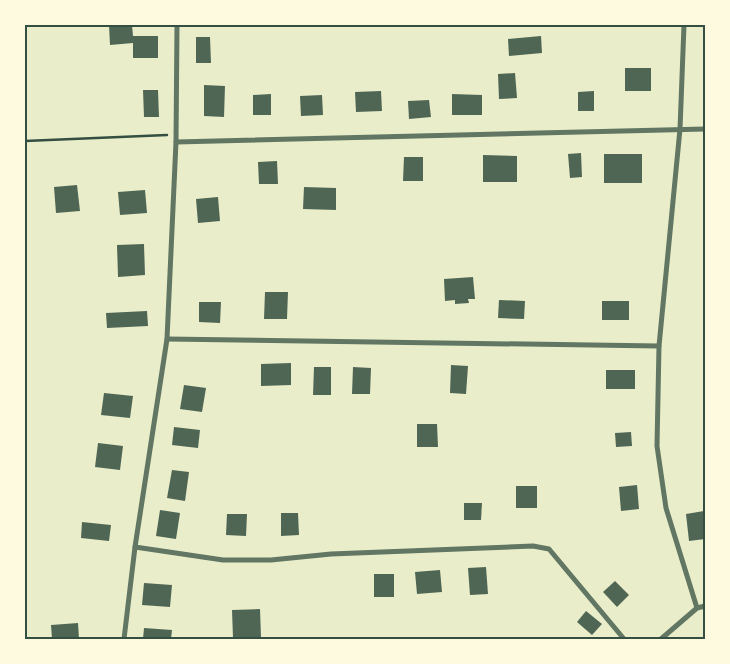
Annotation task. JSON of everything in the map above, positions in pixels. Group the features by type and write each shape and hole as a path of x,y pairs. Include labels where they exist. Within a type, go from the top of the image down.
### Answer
{"street":[{"path":"124,639 135,547 168,340 176,142 177,25"},
{"path":"684,25 680,130 659,346 657,446 666,508 697,608"},
{"path":"176,142 705,129"},
{"path":"168,340 659,346"},
{"path":"135,547 223,560 271,560 331,554 533,546 549,549 624,639"},
{"path":"661,639 697,608 705,606"}],"path":[{"path":"25,141 176,135"}],"building":[{"path":"109,25 132,25 133,36 158,36 158,58 133,58 133,43 110,45"},
{"path":"541,36 542,53 509,56 508,39"},
{"path":"196,37 210,37 211,63 196,63"},
{"path":"625,68 651,68 651,91 625,91"},
{"path":"515,73 517,98 499,99 498,74"},
{"path":"204,85 225,86 224,117 204,116"},
{"path":"143,90 158,90 159,117 144,117"},
{"path":"381,91 382,111 356,112 355,92"},
{"path":"594,91 594,111 578,111 578,92"},
{"path":"271,94 271,115 253,115 253,95"},
{"path":"452,94 482,95 482,115 452,115"},
{"path":"322,95 323,115 301,116 300,96"},
{"path":"429,100 431,117 409,119 408,101"},
{"path":"581,153 582,177 570,178 568,154"},
{"path":"604,154 642,154 642,183 604,183"},
{"path":"483,155 517,156 517,182 483,182"},
{"path":"404,157 423,157 423,181 403,181"},
{"path":"277,161 278,184 259,184 258,162"},
{"path":"77,185 80,211 56,213 54,187"},
{"path":"304,187 336,188 336,210 303,209"},
{"path":"145,190 147,213 120,215 118,192"},
{"path":"218,197 220,221 198,223 196,199"},
{"path":"144,244 145,275 118,277 117,245"},
{"path":"473,277 475,299 468,299 469,303 455,304 455,300 445,301 444,279"},
{"path":"265,292 288,292 287,319 264,319"},
{"path":"499,300 525,301 524,319 498,318"},
{"path":"602,301 629,301 629,320 602,320"},
{"path":"199,302 221,302 220,323 199,322"},
{"path":"147,311 148,326 107,328 106,313"},
{"path":"291,363 291,385 261,386 261,364"},
{"path":"451,365 468,366 466,394 450,393"},
{"path":"314,367 331,367 331,395 313,395"},
{"path":"353,367 371,368 370,394 352,394"},
{"path":"606,370 635,370 635,389 606,389"},
{"path":"184,385 206,388 202,412 180,409"},
{"path":"104,393 133,396 130,418 101,415"},
{"path":"417,424 437,424 438,447 417,447"},
{"path":"174,427 200,430 198,448 172,445"},
{"path":"631,432 632,446 616,447 615,433"},
{"path":"98,443 123,446 120,470 95,467"},
{"path":"172,470 189,472 185,501 167,498"},
{"path":"637,485 639,509 621,511 619,487"},
{"path":"516,486 537,486 537,508 516,508"},
{"path":"464,503 482,503 481,520 464,520"},
{"path":"160,510 180,513 176,539 156,536"},
{"path":"704,511 705,539 689,541 686,514"},
{"path":"281,513 298,513 299,535 281,536"},
{"path":"227,514 247,514 246,536 226,535"},
{"path":"82,522 111,525 109,541 81,538"},
{"path":"486,567 488,594 470,595 468,568"},
{"path":"440,570 442,592 417,594 415,572"},
{"path":"374,574 394,574 394,597 374,597"},
{"path":"615,581 629,595 617,607 603,592"},
{"path":"144,583 172,585 170,607 142,605"},
{"path":"260,609 261,637 233,638 232,610"},
{"path":"586,611 602,624 592,635 577,622"},
{"path":"78,623 79,639 52,639 51,625"},
{"path":"144,628 172,630 171,639 143,639"}]}
